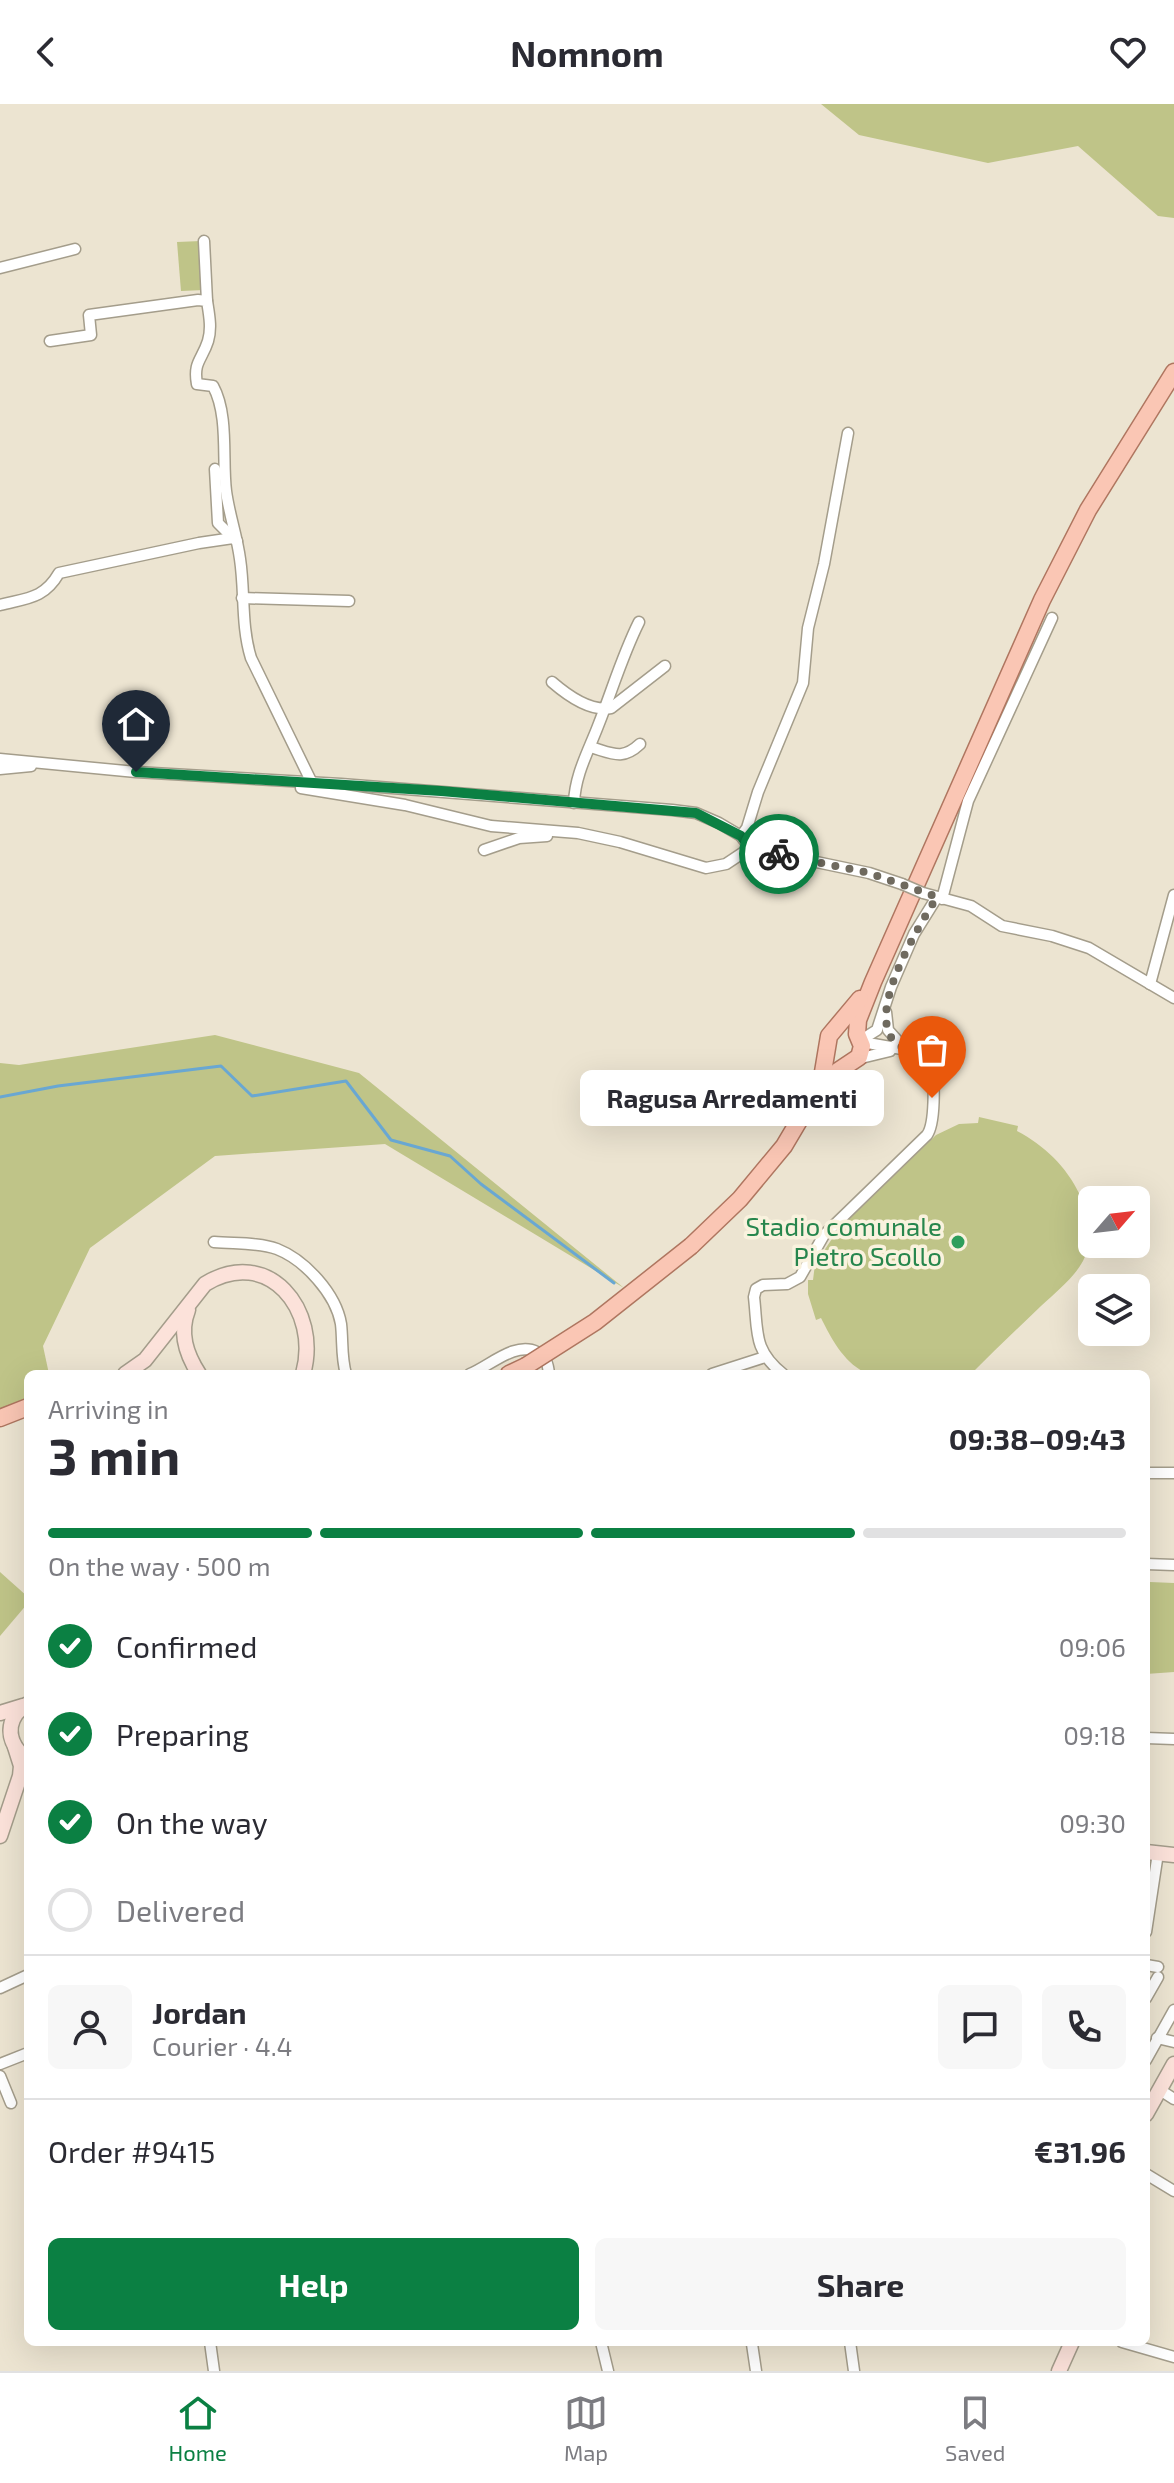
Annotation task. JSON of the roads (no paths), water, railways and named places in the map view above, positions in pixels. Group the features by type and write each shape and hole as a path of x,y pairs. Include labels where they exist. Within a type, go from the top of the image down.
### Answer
{"main road":[{"path":"816,1092 861,1053 858,1020 873,982 1042,600 1088,510 1174,372"},
{"path":"518,1370 595,1322 691,1246 731,1208 784,1146 816,1092 827,1053 826,1042 873,982"},
{"path":"832,1032 842,1028 860,1039"},
{"path":"827,1053 834,1062 851,1062"},
{"path":"131,1370 145,1360 197,1292 216,1277 230,1274 254,1274 275,1283 291,1299 305,1324 308,1352 304,1370"},
{"path":"197,1292 183,1325 186,1350 197,1370"},
{"path":"0,1418 24,1409"},
{"path":"0,1713 24,1706"},
{"path":"3,1830 20,1776 19,1757 9,1741 11,1722 24,1707"},
{"path":"9,1741 24,1754"},
{"path":"3,1830 24,1795"},
{"path":"1152,1853 1174,1855"},
{"path":"1150,2105 1174,2064"},
{"path":"1059,2371 1070,2346"}],"street":[{"path":"204,241 209,341 194,369 197,384 213,386 218,395 226,491 235,540 245,639 251,658 312,783"},
{"path":"0,268 75,249"},
{"path":"50,341 91,335 89,315 207,301"},
{"path":"741,836 747,828 758,792 803,683 808,628 824,564 848,433"},
{"path":"215,469 218,523 235,540"},
{"path":"0,605 40,595 52,585 59,573 199,543 235,540"},
{"path":"242,598 349,601"},
{"path":"860,1039 877,1030 888,993 914,934 940,898 968,801 1052,618"},
{"path":"574,803 578,775 623,654 639,622"},
{"path":"552,682 570,698 605,709 611,708 665,666"},
{"path":"590,747 617,755 630,753 640,744"},
{"path":"0,759 136,772 312,783 491,826 578,833 620,842 706,868 726,864 750,848"},
{"path":"0,769 41,764"},
{"path":"136,772 153,776 297,787 696,813 741,836 750,848 869,873 923,893 971,906 1002,926 1052,936 1089,948 1174,998"},
{"path":"484,850 519,838 545,837 556,833"},
{"path":"1150,984 1174,895"},
{"path":"888,993 888,1030 903,1050"},
{"path":"779,1370 760,1348 754,1297 756,1289 763,1285 787,1284 800,1277 824,1235 931,1131 932,1071 919,1052 860,1039"},
{"path":"851,1062 903,1050"},
{"path":"214,1242 276,1249 295,1259 321,1284 334,1303 341,1323 345,1370"},
{"path":"477,1370 516,1349 530,1349 542,1355 549,1370"},
{"path":"724,1370 765,1357"},
{"path":"1150,1473 1174,1473"},
{"path":"1150,1564 1174,1565"},
{"path":"1150,1738 1174,1739"},
{"path":"1150,1878 1152,1853"},
{"path":"1150,1967 1158,1972 1150,1989"},
{"path":"0,1988 24,1977"},
{"path":"1150,2052 1174,2010"},
{"path":"1157,2038 1174,2042"},
{"path":"0,2064 24,2055"},
{"path":"0,2076 11,2103"},
{"path":"1160,2090 1174,2099"},
{"path":"1150,2176 1174,2191"},
{"path":"211,2346 214,2371"},
{"path":"602,2346 608,2371"},
{"path":"752,2346 756,2371"},
{"path":"851,2346 854,2371"},
{"path":"1136,2346 1174,2357"}],"waterway":[{"path":"0,1097 58,1086 221,1066 252,1096 346,1081 391,1140 450,1156 481,1184 614,1283"}],"place":[{"name":"Ragusa Arredamenti","path":"932,1098"},
{"name":"Stadio comunale Pietro Scollo","path":"958,1242"}]}
